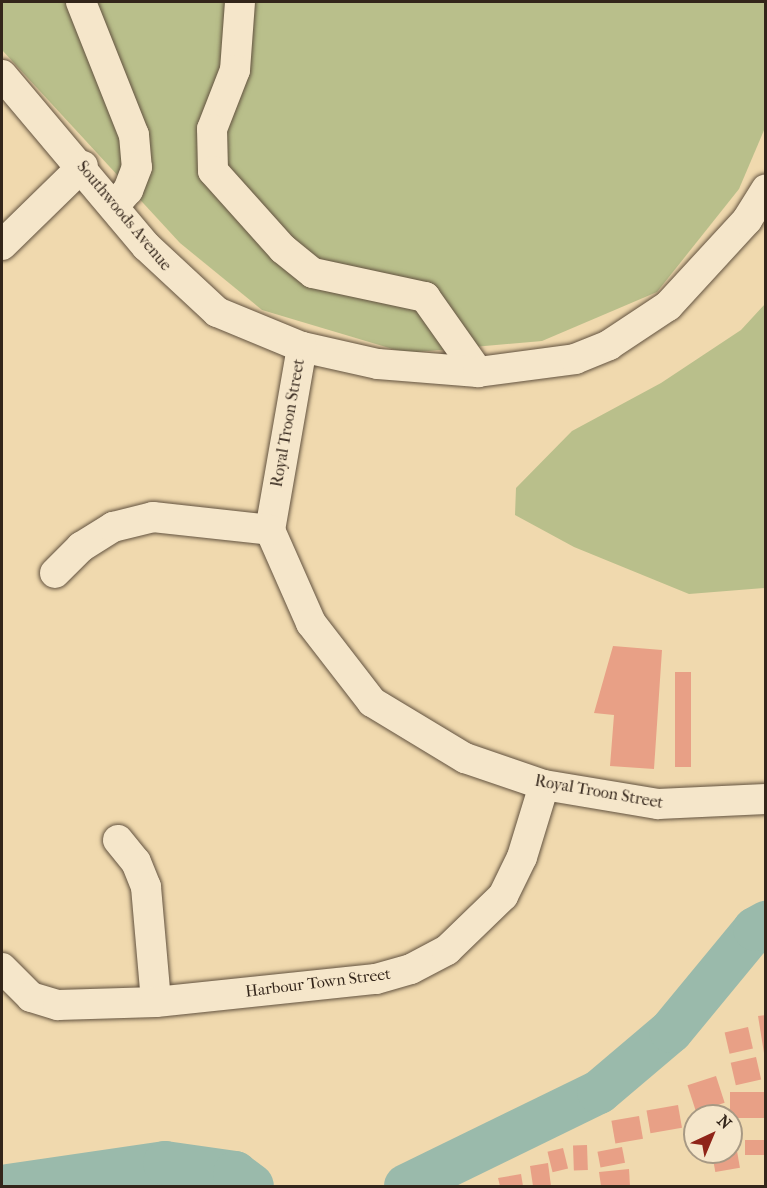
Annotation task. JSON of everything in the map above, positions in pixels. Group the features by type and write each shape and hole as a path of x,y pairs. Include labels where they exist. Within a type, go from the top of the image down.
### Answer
{"street":[{"path":"81,2 134,135 137,167 128,190 114,206"},
{"path":"240,2 235,70 212,129 213,171 283,249 313,273 425,297 478,372"},
{"name":"Southwoods Avenue","path":"2,75 83,166 114,206 178,279 217,312 302,346 378,364 478,372 575,359 638,329 704,269 747,220 765,189"},
{"path":"2,245 83,166"},
{"name":"Royal Troon Street","path":"302,346 270,530 312,623 372,702 465,758 544,785 658,804 765,799"},
{"path":"55,573 81,547 105,532 153,517 270,530"},
{"name":"Harbour Town Street","path":"2,968 31,997 58,1005 156,1002 376,979 411,969 447,950 503,896 522,857 544,785"},
{"path":"118,840 136,862 146,887 156,1002"}],"green space":[{"path":"2,2 765,2 765,128 739,189 657,292 542,341 406,353 262,310 180,243 2,50"},
{"path":"765,304 765,588 689,594 574,547 515,515 516,488 572,431 661,383 741,330"}],"building":[{"path":"613,646 662,650 654,769 610,766 614,715 594,713"},
{"path":"675,672 691,672 691,767 675,767"},
{"path":"766,1015 766,1053 764,1053 758,1016"},
{"path":"748,1027 753,1048 730,1054 725,1032"},
{"path":"756,1057 761,1079 736,1085 731,1063"},
{"path":"716,1076 725,1103 694,1104 687,1085"},
{"path":"730,1092 766,1092 766,1118 743,1118 743,1104 730,1104"},
{"path":"678,1105 682,1128 650,1133 646,1111"},
{"path":"639,1116 643,1139 615,1144 611,1121"},
{"path":"745,1140 766,1140 766,1155 745,1155"},
{"path":"573,1145 587,1145 588,1170 574,1170"},
{"path":"622,1147 625,1163 601,1167 597,1152"},
{"path":"563,1148 568,1168 553,1172 547,1152"},
{"path":"548,1163 551,1186 533,1186 530,1166"},
{"path":"714,1164 739,1164 740,1168 715,1172"},
{"path":"629,1169 630,1186 601,1186 599,1172"},
{"path":"521,1174 523,1186 500,1186 498,1178"}],"waterway":[{"path":"406,1186 599,1092 671,1031 755,929 766,923"},
{"path":"8,1186 165,1163 235,1173 252,1186"}]}
